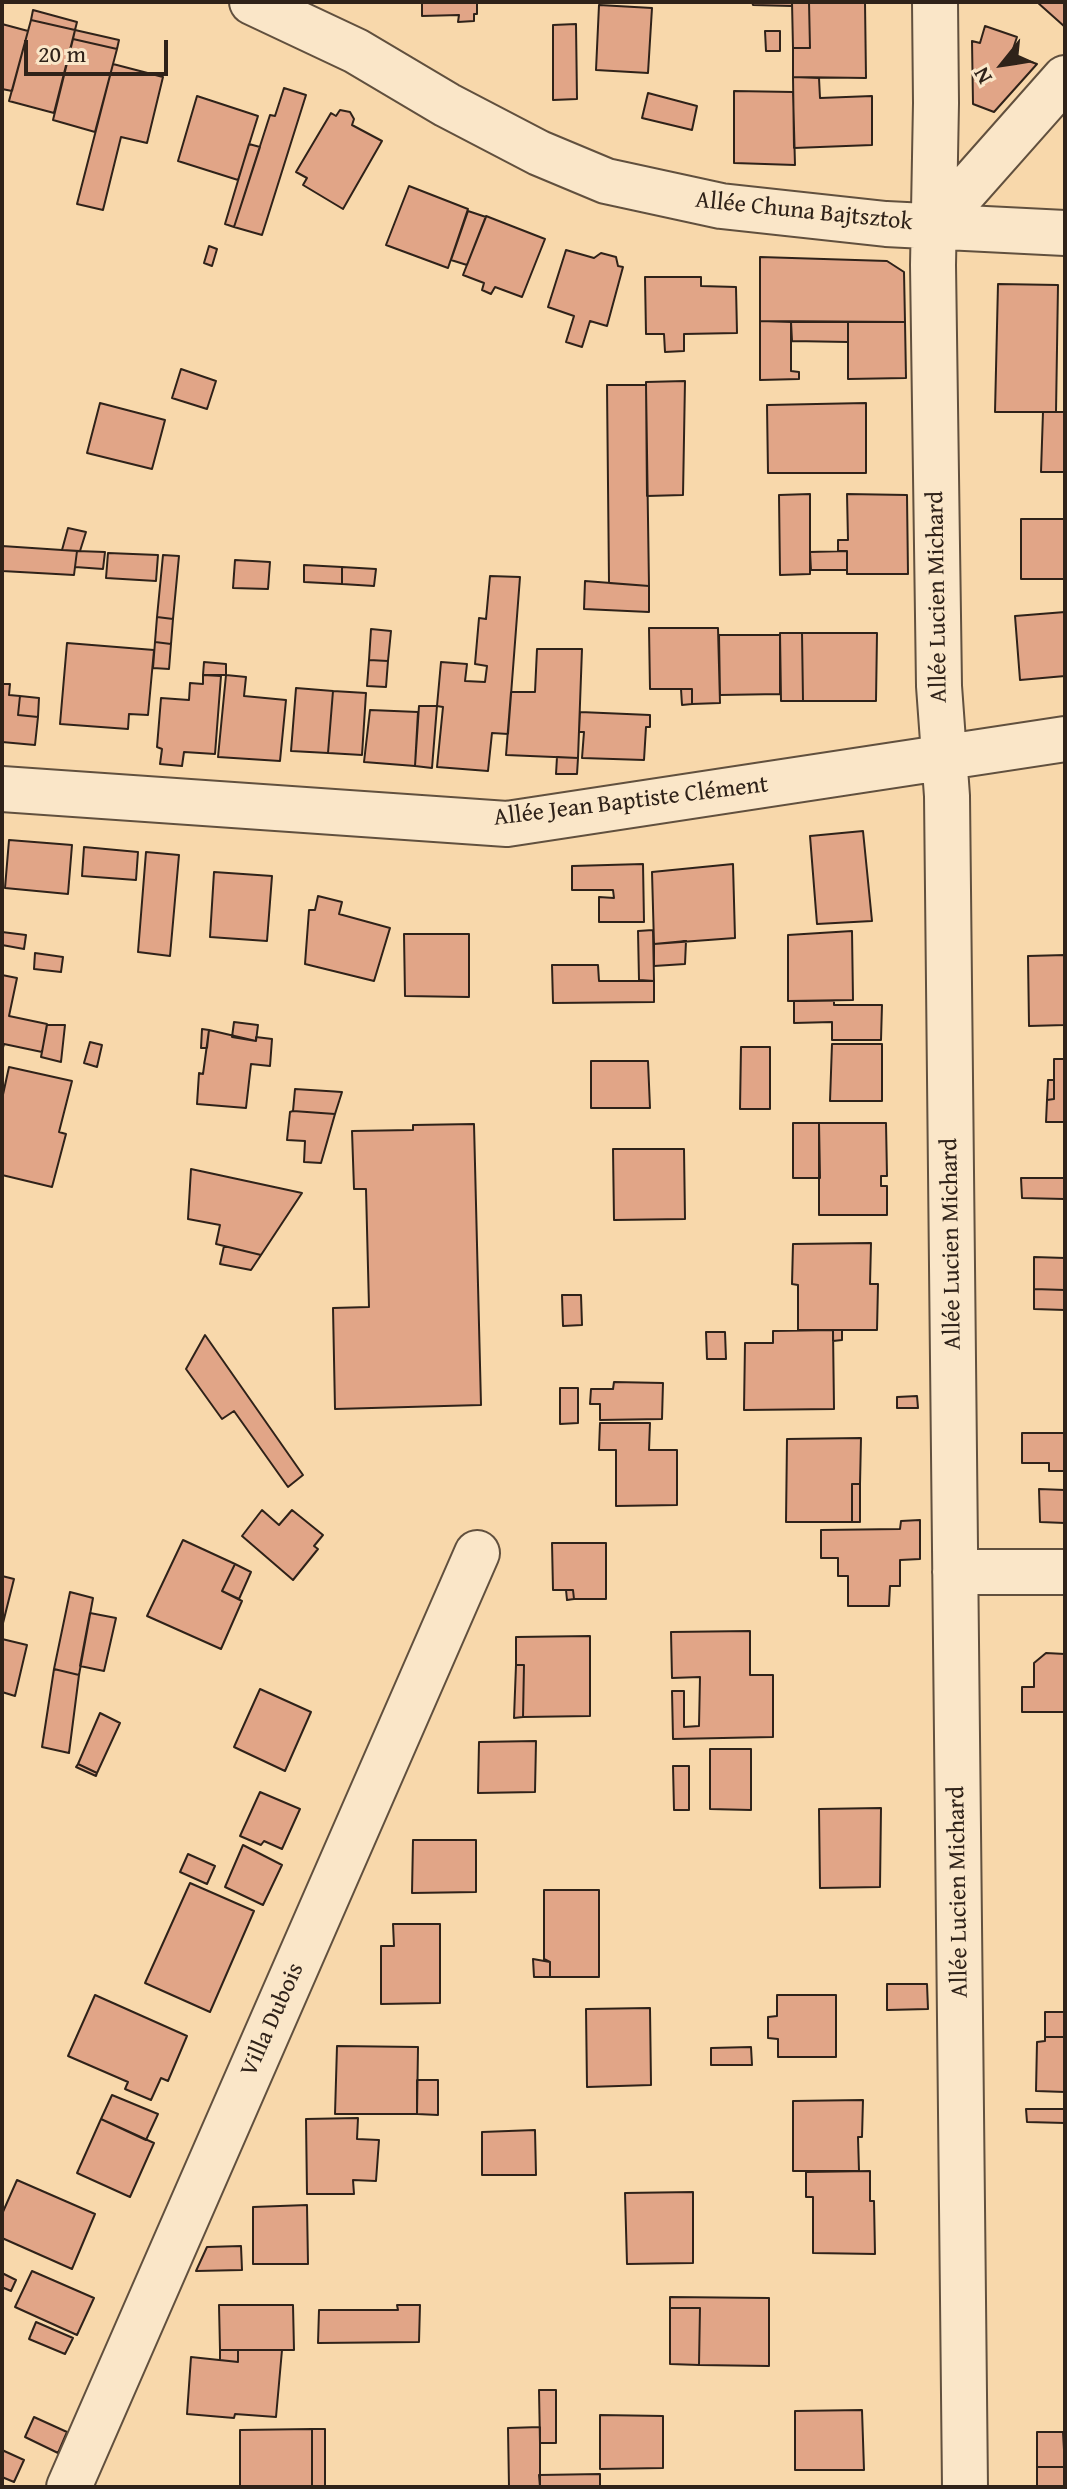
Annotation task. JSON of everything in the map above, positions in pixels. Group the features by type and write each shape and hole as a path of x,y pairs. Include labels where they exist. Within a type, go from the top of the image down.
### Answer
{"street":[{"name":"Allée Chuna Bajtsztok","path":"252,2 356,51 447,105 539,153 606,181 721,206 934,226 1065,233"},
{"name":"Allée Lucien Michard","path":"935,2 938,655 947,796 965,2487"},
{"path":"934,226 1065,78"},
{"name":"Allée Jean Baptiste Clément","path":"2,789 507,824 1065,739"},
{"name":"Villa Dubois","path":"69,2487 477,1553"},
{"path":"955,1572 1065,1572"}],"building":[{"path":"422,2 477,2 477,14 474,14 474,21 458,22 459,15 422,16"},
{"path":"752,2 792,2 792,6 753,5"},
{"path":"792,2 809,2 810,48 793,48"},
{"path":"809,2 865,2 866,78 793,77 793,48 810,48"},
{"path":"1037,2 1065,2 1065,27"},
{"path":"599,5 652,8 648,73 596,70"},
{"path":"33,10 77,22 75,30 31,20"},
{"path":"31,20 75,30 54,113 9,101"},
{"path":"2,24 28,31 12,91 2,89"},
{"path":"576,24 577,99 553,100 553,25"},
{"path":"985,26 1017,37 1011,55 1037,64 994,112 973,104 972,41 980,43"},
{"path":"75,30 119,40 117,49 73,39"},
{"path":"765,31 780,31 780,51 766,51"},
{"path":"73,39 117,49 95,132 53,120"},
{"path":"113,64 163,77 147,143 121,137 103,210 77,204"},
{"path":"793,77 819,78 820,98 872,96 872,145 794,148"},
{"path":"284,88 306,95 262,235 234,227 270,115 275,116"},
{"path":"734,91 793,92 795,165 734,163"},
{"path":"648,93 697,106 692,130 642,118"},
{"path":"197,96 258,116 238,180 178,161"},
{"path":"340,110 350,112 354,119 352,125 382,141 343,209 303,185 307,178 296,172 331,113 336,116"},
{"path":"249,144 260,147 234,227 225,224"},
{"path":"409,186 468,209 448,268 386,245"},
{"path":"468,211 486,217 467,265 451,260"},
{"path":"486,216 545,239 522,297 495,287 491,294 482,290 484,283 463,275"},
{"path":"209,246 217,249 212,266 204,263"},
{"path":"566,250 594,258 601,253 616,257 618,266 623,267 607,326 590,321 582,347 566,342 574,316 548,307"},
{"path":"760,257 887,261 904,272 905,322 760,321"},
{"path":"645,277 701,277 701,286 736,287 737,333 684,334 684,351 665,352 664,334 646,334"},
{"path":"998,284 1058,285 1056,412 995,412"},
{"path":"760,321 791,322 791,371 799,372 799,379 760,380"},
{"path":"791,322 848,322 848,342 792,341"},
{"path":"848,322 905,322 906,378 848,379"},
{"path":"181,369 216,381 207,409 172,398"},
{"path":"685,381 683,495 647,496 646,382"},
{"path":"607,385 646,385 649,586 609,583"},
{"path":"100,403 165,420 152,469 87,453"},
{"path":"866,403 866,473 768,473 767,405"},
{"path":"1043,412 1065,412 1065,472 1041,472"},
{"path":"810,494 810,574 780,575 779,495"},
{"path":"847,494 907,495 908,574 847,574 847,551 838,551 838,540 848,540"},
{"path":"1021,519 1065,519 1065,579 1021,579"},
{"path":"68,528 86,532 80,551 62,550"},
{"path":"2,546 77,551 74,575 2,571"},
{"path":"77,551 105,552 103,569 75,567"},
{"path":"847,551 847,570 811,570 810,552"},
{"path":"108,553 158,555 156,581 106,578"},
{"path":"163,555 179,556 173,619 157,617"},
{"path":"235,560 270,562 268,589 233,588"},
{"path":"304,565 342,567 342,584 304,582"},
{"path":"342,567 376,569 374,586 342,584"},
{"path":"490,576 520,577 508,734 492,733 488,771 437,767 443,707 437,706 441,662 467,664 465,681 485,682 487,666 475,664 479,618 486,619"},
{"path":"585,581 649,586 649,612 584,609"},
{"path":"1065,612 1065,676 1020,680 1015,616"},
{"path":"157,617 173,619 171,644 155,642"},
{"path":"649,628 718,628 720,703 692,704 692,689 650,689"},
{"path":"371,629 391,631 388,661 369,660"},
{"path":"780,633 802,633 803,701 781,701"},
{"path":"802,633 877,633 876,701 803,701"},
{"path":"719,635 780,635 780,694 720,695"},
{"path":"155,642 171,644 169,669 153,668"},
{"path":"67,643 154,650 148,715 129,714 128,729 60,724"},
{"path":"537,649 582,649 578,758 506,755 511,692 535,692"},
{"path":"369,660 388,661 386,687 367,686"},
{"path":"204,662 226,664 226,675 203,675"},
{"path":"203,675 221,676 215,754 184,752 182,766 160,764 162,749 157,747 161,698 189,700 190,683 203,684"},
{"path":"226,675 246,677 244,696 286,700 280,761 218,757"},
{"path":"2,684 10,684 9,695 20,696 18,715 38,717 35,745 2,742"},
{"path":"296,688 333,691 328,753 291,751"},
{"path":"681,689 692,689 692,704 682,705"},
{"path":"333,691 366,693 362,755 328,753"},
{"path":"20,696 39,698 38,717 18,715"},
{"path":"419,706 437,706 432,768 415,766"},
{"path":"370,710 418,712 415,766 364,762"},
{"path":"580,712 650,715 644,760 582,758 584,732 579,732"},
{"path":"557,757 578,758 577,774 556,774"},
{"path":"863,831 872,921 817,924 810,836"},
{"path":"9,840 72,845 68,894 5,888"},
{"path":"84,847 138,852 136,880 82,876"},
{"path":"146,852 179,855 170,956 138,952"},
{"path":"643,864 644,922 599,922 599,897 614,898 613,890 572,890 572,866"},
{"path":"733,864 735,938 654,944 652,872"},
{"path":"214,872 272,876 267,941 210,937"},
{"path":"318,896 342,902 339,914 390,928 374,981 305,964 309,910 315,910"},
{"path":"653,930 654,981 639,980 638,931"},
{"path":"852,931 853,1000 788,1001 788,935"},
{"path":"2,932 26,935 24,949 2,945"},
{"path":"404,934 469,934 469,997 405,996"},
{"path":"686,941 685,964 654,966 654,944"},
{"path":"35,953 63,957 61,972 34,969"},
{"path":"1065,955 1065,1025 1029,1026 1028,956"},
{"path":"552,965 598,965 599,981 654,981 654,1002 553,1003"},
{"path":"2,975 17,978 9,1016 47,1024 42,1052 4,1044 2,1051"},
{"path":"794,1001 882,1005 881,1040 832,1040 832,1022 794,1023"},
{"path":"234,1022 258,1025 256,1041 232,1037"},
{"path":"47,1025 65,1025 61,1062 41,1057"},
{"path":"202,1029 209,1030 207,1048 201,1048"},
{"path":"209,1030 256,1041 256,1037 272,1039 270,1066 251,1064 246,1108 197,1104 199,1073 203,1074"},
{"path":"90,1042 102,1045 97,1067 84,1063"},
{"path":"832,1044 882,1044 882,1101 830,1101"},
{"path":"741,1047 770,1047 770,1109 740,1109"},
{"path":"1054,1059 1065,1059 1065,1122 1046,1122 1047,1100 1054,1099"},
{"path":"591,1061 648,1061 650,1108 591,1108"},
{"path":"9,1067 72,1081 59,1132 66,1134 52,1187 2,1175 2,1099"},
{"path":"1048,1080 1054,1080 1054,1099 1047,1100"},
{"path":"295,1089 342,1092 335,1114 293,1111"},
{"path":"290,1112 335,1114 321,1163 304,1162 305,1141 287,1140"},
{"path":"793,1123 819,1123 820,1178 793,1178"},
{"path":"819,1123 886,1123 887,1176 881,1176 881,1186 887,1186 887,1215 819,1215"},
{"path":"474,1124 481,1405 335,1409 333,1308 369,1307 366,1189 354,1189 352,1131 413,1130 413,1125"},
{"path":"613,1149 684,1149 685,1219 614,1220"},
{"path":"191,1169 302,1193 261,1255 216,1244 220,1225 188,1219"},
{"path":"1021,1178 1064,1178 1064,1199 1022,1198"},
{"path":"871,1243 870,1284 878,1284 877,1330 798,1330 798,1285 792,1284 793,1244"},
{"path":"224,1246 261,1255 251,1270 220,1264"},
{"path":"1034,1257 1065,1258 1065,1290 1034,1289"},
{"path":"1034,1289 1065,1290 1065,1310 1034,1309"},
{"path":"562,1295 581,1295 582,1325 563,1326"},
{"path":"833,1330 842,1330 842,1340 833,1341"},
{"path":"833,1330 834,1409 744,1410 745,1343 773,1343 773,1331"},
{"path":"706,1332 725,1332 726,1359 707,1359"},
{"path":"205,1335 303,1475 288,1487 234,1411 222,1419 186,1369"},
{"path":"614,1382 663,1383 662,1419 600,1420 600,1404 590,1404 591,1389 613,1389"},
{"path":"560,1388 578,1388 578,1423 560,1424"},
{"path":"917,1396 918,1408 897,1408 897,1397"},
{"path":"600,1423 650,1423 649,1450 677,1450 677,1505 616,1506 616,1450 599,1450"},
{"path":"1022,1433 1065,1433 1065,1471 1049,1471 1049,1463 1022,1463"},
{"path":"861,1438 860,1484 852,1484 852,1522 786,1522 787,1439"},
{"path":"852,1484 860,1484 860,1522 852,1522"},
{"path":"1039,1489 1065,1490 1065,1523 1040,1522"},
{"path":"262,1510 279,1525 292,1510 323,1535 314,1546 318,1549 293,1580 242,1536"},
{"path":"920,1520 920,1559 900,1560 900,1586 890,1586 889,1606 848,1606 848,1576 838,1576 838,1558 821,1558 821,1530 900,1529 901,1521"},
{"path":"183,1540 235,1564 222,1591 242,1601 221,1649 147,1616"},
{"path":"552,1543 606,1543 606,1599 574,1599 573,1590 553,1590"},
{"path":"235,1564 251,1572 239,1599 222,1591"},
{"path":"2,1576 14,1579 2,1627"},
{"path":"566,1590 573,1590 574,1599 567,1600"},
{"path":"70,1592 93,1598 79,1675 54,1669"},
{"path":"90,1613 116,1618 104,1671 80,1666"},
{"path":"750,1631 750,1675 773,1675 773,1737 673,1739 672,1691 684,1691 684,1727 699,1726 700,1677 672,1678 671,1632"},
{"path":"590,1636 590,1716 523,1717 524,1665 516,1665 516,1637"},
{"path":"2,1639 27,1645 15,1696 2,1692"},
{"path":"1046,1653 1065,1654 1065,1712 1022,1712 1022,1687 1034,1687 1034,1663"},
{"path":"516,1665 524,1665 523,1717 514,1718"},
{"path":"54,1669 79,1675 69,1753 42,1747"},
{"path":"260,1689 311,1712 285,1771 234,1747"},
{"path":"100,1713 120,1723 97,1773 78,1764"},
{"path":"536,1741 535,1792 478,1793 479,1742"},
{"path":"710,1749 751,1749 751,1810 710,1809"},
{"path":"78,1764 97,1773 96,1776 76,1767"},
{"path":"673,1766 689,1766 689,1810 674,1810"},
{"path":"260,1792 300,1809 282,1849 240,1836"},
{"path":"881,1808 880,1887 820,1888 819,1809"},
{"path":"413,1840 476,1840 476,1892 412,1893"},
{"path":"243,1845 282,1865 263,1905 225,1887"},
{"path":"188,1854 215,1866 207,1884 180,1872"},
{"path":"190,1883 254,1911 210,2012 145,1983"},
{"path":"544,1890 599,1890 599,1977 550,1977 550,1962 544,1959"},
{"path":"393,1924 440,1924 440,2003 381,2004 381,1946 394,1946"},
{"path":"533,1959 550,1962 550,1977 534,1977"},
{"path":"887,1984 927,1984 928,2009 887,2010"},
{"path":"95,1995 187,2036 168,2081 161,2078 151,2100 125,2089 128,2082 68,2056"},
{"path":"777,1995 836,1995 836,2057 778,2057 778,2039 768,2038 768,2017 777,2016"},
{"path":"650,2008 651,2085 587,2087 586,2009"},
{"path":"1045,2012 1065,2012 1065,2037 1045,2037"},
{"path":"1045,2037 1065,2037 1065,2092 1036,2091 1037,2042 1045,2041"},
{"path":"337,2046 418,2047 417,2114 335,2114"},
{"path":"751,2047 752,2065 711,2065 711,2048"},
{"path":"417,2080 438,2080 438,2115 417,2114"},
{"path":"112,2095 158,2114 146,2140 101,2119"},
{"path":"863,2100 862,2137 858,2137 859,2171 793,2171 793,2101"},
{"path":"1026,2109 1065,2109 1065,2123 1027,2122"},
{"path":"358,2118 357,2139 379,2140 376,2181 353,2180 354,2194 307,2194 306,2119"},
{"path":"101,2119 154,2143 130,2197 77,2173"},
{"path":"535,2130 536,2175 482,2175 482,2132"},
{"path":"870,2171 875,2254 813,2253 813,2197 806,2197 806,2172"},
{"path":"17,2180 95,2214 72,2269 2,2238 2,2214"},
{"path":"693,2192 693,2263 627,2264 625,2193"},
{"path":"307,2205 308,2264 253,2264 253,2207"},
{"path":"241,2246 242,2270 196,2271 207,2247"},
{"path":"32,2271 94,2298 77,2335 15,2307"},
{"path":"2,2273 16,2280 11,2291 4,2288 2,2291"},
{"path":"670,2297 769,2298 769,2366 699,2365 700,2308 670,2308"},
{"path":"219,2305 293,2305 294,2350 220,2350"},
{"path":"397,2305 420,2305 419,2342 318,2343 319,2310 398,2310"},
{"path":"670,2308 700,2308 699,2365 670,2364"},
{"path":"36,2322 73,2338 65,2354 29,2339"},
{"path":"220,2350 238,2350 238,2362 220,2360"},
{"path":"238,2350 282,2350 276,2417 235,2414 234,2418 187,2414 191,2357 238,2362"},
{"path":"539,2390 556,2390 556,2443 540,2443"},
{"path":"862,2410 864,2470 795,2470 795,2411"},
{"path":"600,2415 663,2416 663,2468 600,2469"},
{"path":"34,2417 67,2432 58,2453 25,2437"},
{"path":"540,2427 540,2487 509,2487 508,2428"},
{"path":"312,2429 325,2429 325,2487 312,2487"},
{"path":"312,2429 312,2487 240,2487 240,2430"},
{"path":"1037,2432 1063,2432 1065,2467 1037,2467"},
{"path":"2,2450 24,2460 14,2482 2,2477"},
{"path":"1037,2467 1065,2467 1065,2487 1037,2487"},
{"path":"600,2474 600,2487 540,2487 539,2475"}]}
